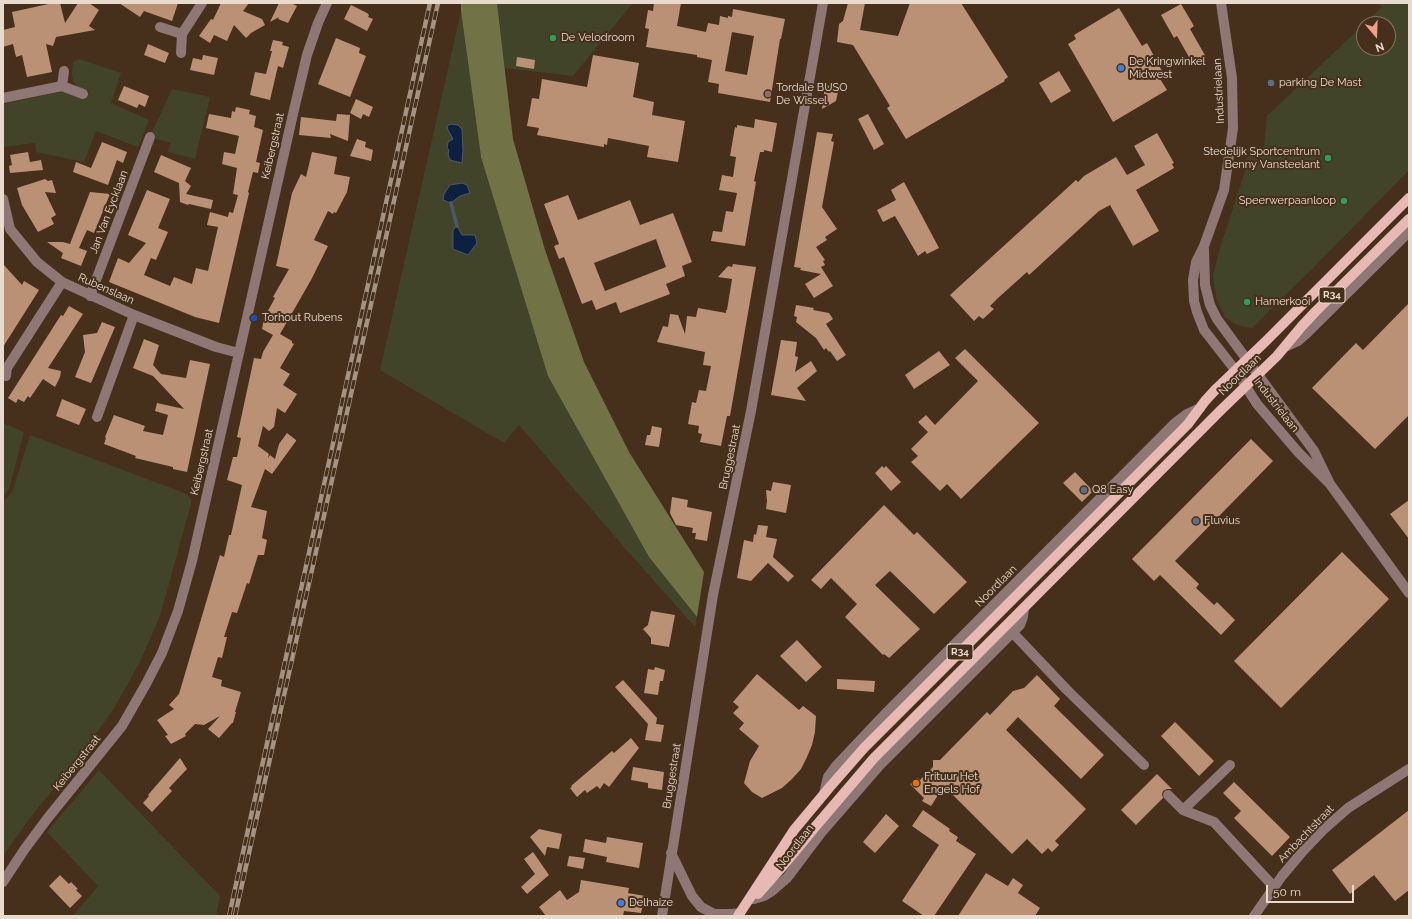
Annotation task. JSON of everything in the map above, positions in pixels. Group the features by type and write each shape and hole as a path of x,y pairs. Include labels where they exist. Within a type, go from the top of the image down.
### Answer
{"main road":[{"name":"Noordlaan","path":"739,914 785,842 864,748 1170,442 1191,420 1205,401 1248,360 1409,198"},
{"name":"Noordlaan","path":"739,914 783,866 819,821 874,758 1286,347 1316,311 1409,219"}],"street":[{"path":"181,53 182,34 202,3"},
{"name":"Keibergstraat","path":"3,882 47,819 122,726 162,653 178,611 192,561 307,55 318,22 327,3"},
{"name":"Bruggestraat","path":"662,916 713,595 751,411 823,3"},
{"name":"Industrielaan","path":"1221,3 1232,78 1233,128 1224,190 1194,270 1194,301 1197,312 1204,330 1236,371 1257,404 1298,452 1330,484 1409,593"},
{"path":"160,27 182,34"},
{"path":"62,86 64,71"},
{"path":"3,98 62,86 83,94"},
{"name":"Jan Van Eycklaan","path":"90,296 150,137"},
{"name":"Rubenslaan","path":"3,199 6,231 37,262 62,282 134,315 216,347 239,353"},
{"name":"Noordlaan","path":"1286,347 1306,334 1409,232"},
{"name":"Industrielaan","path":"1204,246 1205,285 1210,305 1220,324 1314,451 1330,484"},
{"path":"6,376 7,368 62,282"},
{"path":"97,417 134,315"},
{"name":"Noordlaan","path":"754,899 764,896 772,891 787,878 821,833 880,765 1020,625 1024,608"},
{"path":"1012,632 1067,690 1144,766"},
{"path":"1183,810 1230,764"},
{"name":"Ambachtstraat","path":"1254,916 1274,887 1303,851 1323,830 1348,808 1409,769"},
{"path":"1168,795 1183,810 1214,822 1274,887"},
{"path":"671,854 692,896 701,907 714,914 739,914"}],"green space":[{"path":"461,3 497,3 513,139 545,250 584,362 629,452 704,572 697,617 649,557 548,376 481,157"},
{"name":"De Velodroom","path":"497,3 633,3 573,76 505,68"},
{"name":"Stedelijk Sportcentrum Benny Vansteelant","path":"1378,3 1409,3 1409,170 1252,328 1237,325 1225,317 1216,297 1213,275 1220,248 1246,168 1248,147 1264,147 1267,116 1356,32 1356,56 1396,56 1396,16 1372,16 1382,7"},
{"path":"461,11 481,157 649,557 697,617 695,627 519,425 504,443 380,370"},
{"path":"79,59 121,73 111,103 149,120 138,147 96,131 84,162 36,152 35,143 3,147 3,104 65,91 86,99 89,92 78,87 73,81 73,62"},
{"path":"172,89 210,97 195,159 168,152 171,143 156,139 152,132"},
{"path":"3,423 24,432 9,489 3,496"},
{"path":"30,435 187,494 191,499 191,504 160,616 139,664 114,708 85,749 27,822 3,856 3,503 13,490"},
{"path":"99,770 220,896 216,916 73,916 98,886 47,832"}],"water":[{"path":"451,124 458,125 462,129 462,163 450,160 448,154 448,142 453,139 447,126"},
{"path":"462,183 467,185 470,193 460,196 451,203 443,200 444,194 450,185"},
{"path":"457,226 462,235 475,235 477,243 468,255 453,249 453,230"}],"building":[{"path":"53,3 60,3 65,23 78,3 89,3 99,10 89,26 95,30 56,37 53,46 46,44 52,72 27,77 22,55 16,57 13,44 3,47 3,30 15,27 12,12"},
{"path":"119,3 178,3 172,21 144,11 140,17"},
{"path":"221,3 249,3 243,11 262,19 265,25 251,33 246,38 234,25 227,41 214,35 210,43 199,36 211,19 213,20"},
{"path":"279,3 291,3 297,6 288,23 278,19 279,17 270,22"},
{"path":"654,3 681,3 677,26 706,32 708,23 719,25 720,16 728,18 728,16 732,17 733,9 785,19 780,39 770,102 718,93 719,84 708,82 712,60 697,57 697,55 646,47 649,29 645,28 648,10 653,11","holes":["732,32 754,36 747,75 725,71"]},
{"path":"848,3 865,3 860,30 898,36 910,3 961,3 1008,77 1004,80 1005,81 906,139 887,108 890,106 853,45 837,42 839,24 843,21"},
{"path":"1181,4 1194,26 1190,29 1206,57 1193,64 1177,36 1174,38 1161,15"},
{"path":"351,5 367,13 369,15 368,17 373,19 367,31 344,19"},
{"name":"De Kringwinkel Midwest","path":"1119,8 1142,46 1147,43 1162,71 1157,74 1167,90 1113,122 1068,44 1076,39 1074,35"},
{"path":"336,38 360,48 359,53 366,56 350,97 318,84"},
{"path":"273,40 283,42 282,45 289,47 283,68 278,66 270,100 250,95 255,72 266,74 272,51 270,51"},
{"path":"148,44 169,53 165,63 144,55"},
{"path":"203,55 218,58 214,75 190,70 193,58 202,60"},
{"path":"593,55 639,63 633,97 654,102 652,115 685,121 678,162 647,157 649,146 608,138 607,145 604,144 604,147 537,135 539,128 527,126 532,98 539,99 542,79 587,87"},
{"path":"517,57 535,60 534,69 516,66"},
{"path":"1059,71 1071,91 1051,103 1039,83"},
{"path":"825,85 839,87 836,101 822,109"},
{"path":"124,86 149,96 145,107 139,104 137,108 118,100"},
{"path":"356,99 373,107 369,117 363,114 361,119 350,113"},
{"path":"236,107 250,110 249,114 256,116 254,127 263,130 256,162 260,163 258,173 253,172 219,323 195,317 109,282 118,258 129,263 146,243 128,235 147,190 170,199 158,228 168,232 156,260 151,258 144,275 170,286 174,277 192,284 196,268 208,271 218,227 207,225 210,212 228,217 229,212 233,213 238,195 233,194 237,168 222,164 224,152 235,154 239,136 206,128 209,114 231,118 232,111 235,112"},
{"path":"337,114 350,115 348,141 330,134 331,138 299,135 301,117 336,121"},
{"path":"868,114 884,144 874,150 858,119"},
{"path":"755,119 777,123 772,152 764,150 764,152 760,152 754,181 756,182 745,246 711,241 713,231 722,232 726,211 733,212 737,193 719,190 722,175 733,177 736,157 730,156 735,127 737,128 737,125 754,128"},
{"path":"817,132 833,134 831,141 834,142 822,207 837,229 825,237 827,240 816,247 825,260 823,261 825,265 821,267 833,286 814,298 805,284 821,274 800,270 801,268 794,267"},
{"path":"1157,133 1174,163 1172,164 1174,168 1136,190 1159,231 1133,246 1110,205 1099,211 1029,275 1027,272 998,298 990,306 994,309 983,319 979,316 974,321 950,295 1076,180 1078,182 1084,176 1116,157 1127,175 1145,165 1134,146"},
{"path":"357,139 366,142 365,147 373,150 371,161 350,156"},
{"path":"102,142 127,152 123,163 117,160 108,185 73,172 76,162 91,168"},
{"path":"28,152 30,162 41,160 43,170 10,173 9,166 12,165 10,155"},
{"path":"312,152 337,157 334,174 350,177 347,192 336,213 334,212 333,214 328,211 314,240 328,246 311,280 280,334 292,341 294,344 280,368 290,374 283,385 297,394 285,413 277,408 274,427 269,431 263,426 258,446 269,454 268,458 270,455 275,459 279,444 287,433 296,441 272,474 265,469 251,507 267,511 262,538 267,540 264,555 258,555 249,584 247,583 237,613 232,612 224,637 227,637 222,658 218,657 212,677 222,680 221,686 241,692 233,723 219,738 208,729 220,716 204,725 195,724 185,734 186,736 171,744 165,736 168,735 157,720 174,709 169,705 179,694 220,555 224,557 229,535 231,535 242,485 227,480 233,457 237,457 241,438 237,437 254,358 261,359 263,352 273,335 262,329 264,318 275,298 273,297 289,269 276,266 292,193 301,174 306,177"},
{"path":"161,155 191,168 185,181 191,186 186,194 213,200 211,209 180,202 179,183 154,172"},
{"path":"45,179 48,181 52,180 56,193 45,192 56,215 51,218 54,224 38,232 22,205 17,188"},
{"path":"904,182 939,248 927,254 925,251 918,256 895,216 883,222 877,210 896,200 891,190"},
{"path":"90,192 110,194 94,233 87,230 79,248 87,251 81,266 61,258 63,253 47,242 63,242 70,244"},
{"path":"568,195 578,220 630,200 640,225 673,213 692,262 682,266 685,276 666,284 670,294 620,313 616,302 596,310 592,300 582,304 564,257 559,259 554,246 559,244 544,204","holes":["656,239 666,267 605,291 594,263"]},
{"path":"3,264 22,285 24,281 39,290 3,347"},
{"path":"733,264 756,267 730,416 727,416 721,446 700,442 702,434 698,433 699,426 688,424 692,402 696,403 699,390 706,391 711,366 703,365 705,352 657,342 663,326 668,327 670,314 678,315 685,334 687,316 696,317 698,308 726,313 732,279 718,277 728,266 732,267"},
{"path":"1409,303 1409,415 1375,449 1312,388 1356,343 1363,350"},
{"path":"796,305 814,308 813,310 829,313 833,319 826,324 846,355 837,361 830,351 829,352 826,348 824,350 816,338 796,322 797,317 794,316"},
{"path":"69,306 83,314 48,368 61,371 55,387 43,379 30,398 28,396 24,402 18,399 16,403 8,398 61,315 63,316"},
{"path":"102,322 115,327 91,383 75,377 85,352 83,335 97,333"},
{"path":"144,339 159,345 153,365 161,374 186,378 190,360 210,364 187,472 135,458 136,456 104,444 105,437 114,415 145,426 143,431 163,435 168,415 155,411 157,403 184,409 153,376 133,368"},
{"path":"781,340 797,342 795,356 798,357 795,372 811,361 817,371 797,388 806,401 771,395"},
{"path":"965,349 1039,423 961,499 947,484 940,491 911,462 918,456 911,449 928,432 918,422 926,415 935,425 978,381 955,358"},
{"path":"939,351 950,365 914,389 905,375"},
{"path":"62,399 86,409 79,425 56,416"},
{"path":"652,426 662,428 659,447 645,445 647,435 650,435"},
{"name":"Fluvius","path":"1251,439 1273,461 1175,561 1199,584 1196,588 1214,605 1217,602 1235,620 1221,635 1160,575 1154,581 1132,559"},
{"path":"882,466 884,468 886,466 901,482 891,491 875,473"},
{"path":"1075,472 1093,491 1082,502 1063,483"},
{"path":"773,482 791,485 786,513 766,509 766,490 771,491"},
{"path":"672,497 688,500 687,507 712,512 707,541 695,539 696,533 692,533 693,528 676,525 670,513"},
{"path":"1409,500 1409,539 1390,514"},
{"path":"884,505 914,535 917,532 967,582 934,614 890,571 875,585 920,629 889,658 884,654 883,655 845,617 857,604 831,578 821,589 811,580"},
{"path":"758,525 768,526 766,537 777,539 773,557 794,576 788,582 768,563 751,581 737,578 744,540 753,542 754,534 756,535"},
{"path":"1342,552 1389,599 1281,708 1234,661"},
{"path":"651,611 675,615 669,647 651,644 651,638 643,629 648,625"},
{"path":"797,640 822,667 806,682 780,656"},
{"path":"655,667 665,670 663,681 660,681 658,695 644,693 648,669 654,670"},
{"path":"757,674 799,710 803,706 816,716 812,745 801,769 782,788 762,798 752,792 744,783 750,761 759,746 739,729 744,723 733,713 739,707 733,702"},
{"path":"1037,675 1060,699 1054,706 1104,755 1081,779 1018,717 1006,730 1086,809 1055,841 1059,845 1052,852 1048,848 1042,854 1027,839 1012,854 944,786 931,806 922,801 924,798 910,784 917,778 920,780 933,767 933,760 940,760 987,712 990,715 1013,691 1024,688"},
{"path":"837,679 875,681 874,692 837,689"},
{"path":"623,680 657,718 656,724 664,725 661,742 645,740 648,724 615,687"},
{"path":"1175,722 1214,761 1199,776 1161,736"},
{"path":"631,738 639,748 609,787 604,783 600,789 597,786 587,793 585,790 577,797 570,788 572,787 571,786 612,751 614,753"},
{"path":"180,758 187,769 169,788 172,791 152,812 143,803 149,796 148,795"},
{"path":"633,767 664,772 662,790 648,788 648,783 631,780"},
{"path":"1157,774 1172,789 1163,791 1163,798 1136,825 1121,810"},
{"path":"1234,782 1290,837 1272,856 1234,818 1241,811 1223,793"},
{"path":"923,810 950,829 949,831 958,837 956,841 976,854 934,916 924,916 902,901 939,845 912,826"},
{"path":"1409,810 1409,890 1395,901 1374,875 1350,894 1332,870"},
{"path":"886,814 899,826 875,853 863,842"},
{"path":"539,829 562,834 559,849 547,847 545,856 530,837"},
{"path":"607,837 643,843 639,868 606,862 607,857 583,852 585,839 606,843"},
{"path":"533,852 549,875 527,894 521,887 535,874 524,859"},
{"path":"569,856 585,858 583,869 567,866"},
{"path":"986,873 1008,886 1013,878 1023,885 1018,893 1040,908 1035,916 958,916"},
{"path":"60,875 69,884 71,882 82,896 70,908 49,886"},
{"path":"581,880 629,888 628,893 645,896 641,913 624,911 623,916 546,916 539,907 560,890 567,900 579,892"}],"waterway":[{"path":"451,203 457,226"}],"railway":[{"path":"229,916 430,3"},
{"path":"235,916 438,3"}],"place":[{"name":"De Velodroom","path":"553,38"},
{"name":"De Kringwinkel Midwest","path":"1121,68"},
{"name":"parking De Mast","path":"1271,83"},
{"name":"Tordale BUSO De Wissel","path":"768,94"},
{"name":"Stedelijk Sportcentrum Benny Vansteelant","path":"1328,158"},
{"name":"Speerwerpaanloop","path":"1344,201"},
{"name":"Hamerkooi","path":"1247,302"},
{"name":"Torhout Rubens","path":"254,318"},
{"name":"Q8 Easy","path":"1084,490"},
{"name":"Fluvius","path":"1196,521"},
{"name":"Frituur Het Engels Hof","path":"916,783"},
{"name":"Delhaize","path":"621,903"}]}
